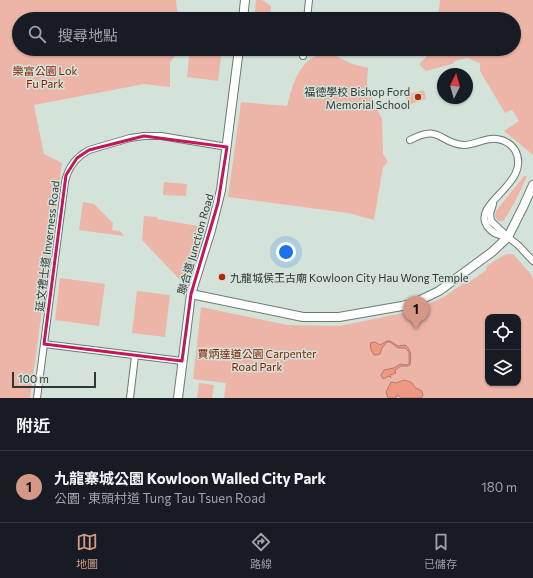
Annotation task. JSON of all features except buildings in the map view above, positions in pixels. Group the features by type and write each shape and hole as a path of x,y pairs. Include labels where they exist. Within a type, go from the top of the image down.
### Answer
{"main road":[{"path":"244,12 245,0"},
{"name":"聯合道 Junction Road","path":"178,398 191,294 211,230 221,190 238,56"},
{"path":"191,294 303,318 339,317 414,303 440,291 492,252 508,237 533,185"}],"street":[{"path":"308,12 309,0"},
{"path":"410,140 422,134 431,133 439,134 452,142 459,144 471,144 492,138 507,142 513,148 517,156 518,169 513,180 484,213 485,223 496,235 508,237 533,261"},
{"name":"延文禮士道 Inverness Road","path":"38,398 65,182 69,169 77,158 95,147 144,136 165,137 227,147"},
{"path":"44,344 182,361"},
{"path":"130,398 135,356"}],"highlighted area":[{"path":"144,136 227,147 218,203 191,294 182,361 44,344 66,175 77,158 89,150"}],"green space":[{"name":"樂富公園 Lok Fu Park","path":"0,0 176,0 177,12 12,12 12,56 175,56 170,62 170,87 144,84 34,105 44,154 62,163 30,398 0,398"},
{"path":"256,0 262,0 271,6 271,12 255,12"},
{"path":"440,0 533,0 533,155 504,131 519,121 512,110 505,113 480,71 480,63 467,58 426,71 419,64 427,56 521,56 521,12 439,12"},
{"path":"189,56 221,56 218,81 187,77"},
{"path":"317,56 336,56 352,64 368,68 367,83 369,92 382,119 383,154 388,162 383,167 374,220 348,213 228,197 241,102 287,106 297,76 306,63"},
{"path":"424,90 426,99 408,105 405,95"},
{"path":"524,176 527,176 510,210 503,221 498,221 495,217 496,211"},
{"path":"164,182 187,184 186,196 163,195"},
{"path":"83,202 94,204 113,223 112,230 120,231 124,236 79,230"},
{"path":"144,216 157,217 157,219 204,227 186,278 185,285 142,240"},
{"name":"賈炳達道公園 Carpenter Road Park","path":"513,254 531,274 533,280 533,398 224,398 226,383 193,379 201,307 287,325 339,326 403,313 419,308 444,297 462,284 468,283 486,270 487,266 502,256"},
{"path":"60,278 105,284 99,326 55,320"},
{"path":"137,291 170,295 165,337 132,333"},
{"path":"199,383 214,385 212,398 197,398"}],"shaded area":[{"path":"387,341 390,341 398,346 405,345 409,349 410,365 401,366 395,370 396,373 390,375 391,378 389,376 383,379 381,375 384,370 394,368 400,364 407,365 409,363 409,352 405,348 398,348 390,342 387,342 382,348 380,354 374,355 371,350 370,343 375,342 380,345"},
{"path":"404,380 411,382 416,388 422,391 423,396 421,398 402,398 397,395 396,398 388,398 386,392 391,382 396,383"}],"place":[{"name":"福德學校 Bishop Ford Memorial School","path":"418,97"},
{"name":"九龍城侯王古廟 Kowloon City Hau Wong Temple","path":"222,277"},
{"name":"九龍寨城公園 Kowloon Walled City Park","path":"416,329"}]}
